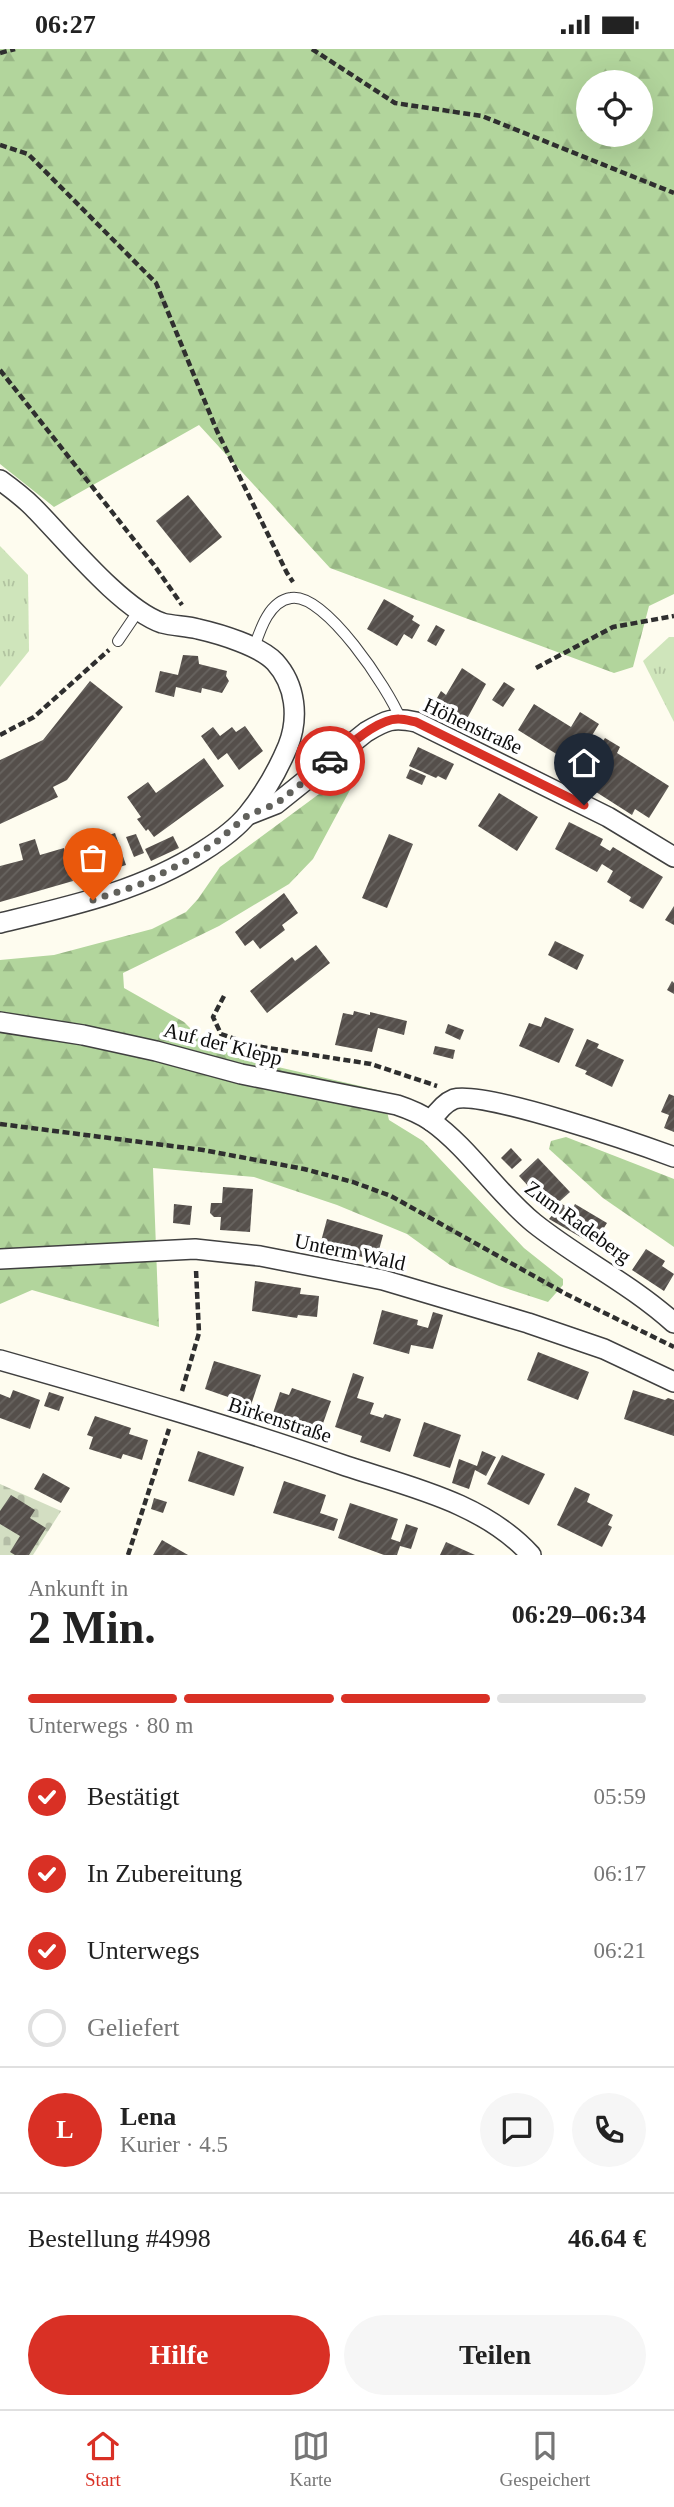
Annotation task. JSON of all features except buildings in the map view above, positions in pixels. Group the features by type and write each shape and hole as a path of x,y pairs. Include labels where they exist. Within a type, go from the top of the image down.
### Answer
{"street":[{"path":"0,480 30,505 102,578 139,610 161,622 198,628 254,648 273,660 284,673 292,691 296,712 292,737 283,758 248,815 215,843 139,885 93,900 0,923"},
{"path":"248,815 276,804 366,732 382,723 400,719"},
{"name":"Höhenstraße","path":"400,719 416,722 608,817 674,857"},
{"name":"Auf der Klepp","path":"0,1022 83,1035 241,1074 397,1105 431,1121"},
{"path":"431,1121 444,1104 456,1098 484,1100 562,1121 674,1157"},
{"name":"Zum Radeberg","path":"431,1121 533,1222 652,1303 674,1323"},
{"name":"Unterm Wald","path":"0,1259 195,1249 260,1256 383,1280 528,1323 604,1349 674,1382"},
{"name":"Birkenstraße","path":"0,1360 316,1455 471,1510 499,1527 531,1555"}],"lane":[{"path":"254,648 260,628 280,601 292,597 306,600 325,614 365,660 387,690 400,719"},
{"path":"118,641 139,610"}],"path":[{"path":"0,53 15,49"},
{"path":"312,49 395,103 482,116 674,193"},
{"path":"0,145 28,154 156,283 217,431 286,573 306,600"},
{"path":"0,370 154,565 198,628"},
{"path":"536,668 613,627 674,616"},
{"path":"0,735 34,717 118,641"},
{"path":"224,996 213,1017 221,1034 255,1046 371,1064 431,1083 456,1098"},
{"path":"0,1124 204,1150 304,1169 353,1182 391,1196 556,1288 674,1347"},
{"path":"128,1555 199,1333 195,1249"}],"green space":[{"path":"0,49 674,49 674,594 649,606 633,667 614,673 330,568 199,425 54,507 0,464"},
{"path":"0,546 28,575 29,651 0,687"},
{"path":"669,637 674,637 674,722 643,661"},
{"path":"338,780 347,781 351,788 313,859 289,884 219,926 123,973 124,988 184,1022 205,1043 248,1060 382,1091 389,1120 423,1141 524,1248 563,1279 563,1285 548,1302 499,1286 450,1265 407,1234 337,1205 254,1177 153,1168 159,1327 32,1290 0,1304 0,960 54,955 152,929 186,912 220,867"},
{"path":"566,1137 674,1179 674,1247 603,1198 549,1149 551,1141"},
{"path":"0,1484 61,1511 33,1555 0,1555"}],"way so far":[{"path":"93,900 139,885 192,858 215,843 248,815 264,811 276,804 330,761"}],"route":[{"path":"330,761 366,732 392,719 400,719 416,722 584,805"}]}
